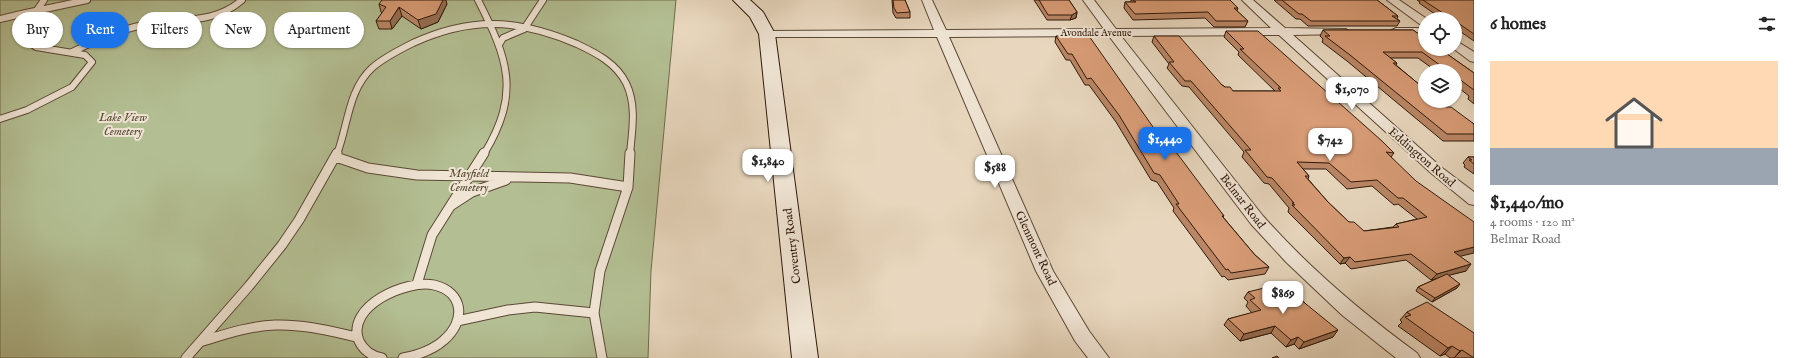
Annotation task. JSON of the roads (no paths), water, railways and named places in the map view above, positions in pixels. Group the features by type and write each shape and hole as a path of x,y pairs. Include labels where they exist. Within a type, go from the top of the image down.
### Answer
{"street":[{"name":"Coventry Road","path":"741,0 757,15 767,34 805,358"},
{"name":"Glenmont Road","path":"927,0 1045,271 1082,336 1099,358"},
{"name":"Belmar Road","path":"1088,0 1114,32 1256,220 1281,248 1311,278 1366,325 1410,358"},
{"name":"Eddington Road","path":"1247,0 1436,170 1474,200"},
{"path":"1392,0 1418,18"},
{"name":"Avondale Avenue","path":"767,34 1352,31"},
{"path":"1384,31 1418,31"},
{"path":"1462,49 1474,58"}],"lane":[{"path":"37,10 44,0"},
{"path":"29,12 87,0"},
{"path":"72,52 122,30 144,24 199,18 220,14 231,10 242,0"},
{"path":"417,284 425,251 432,234 489,146 498,130 505,108 508,74 500,44 478,0"},
{"path":"500,44 503,38 524,29 543,0"},
{"path":"0,19 12,16"},
{"path":"186,358 203,341 268,262 298,222 336,158 355,93 366,73 378,62 413,43 460,27 489,22 566,40 594,51 623,75 632,98 633,108 628,187 600,271 594,312 602,358"},
{"path":"0,119 27,110 72,87 92,62 85,55 43,48"},
{"path":"336,158 368,168 417,175 570,178 628,187"},
{"path":"448,208 472,192 492,184 520,177"},
{"path":"382,358 365,351 357,337 356,329 361,317 369,306 381,297 396,289 417,284 442,286 452,293 459,302 460,314 455,327 445,339 430,349 412,357 404,358"},
{"path":"457,321 508,310 535,308 594,312"},
{"path":"203,341 234,332 283,325 308,326 357,337"}],"park label":[{"name":"Lake View Cemetery","path":"123,124"},
{"name":"Mayfield Cemetery","path":"469,180"}]}
